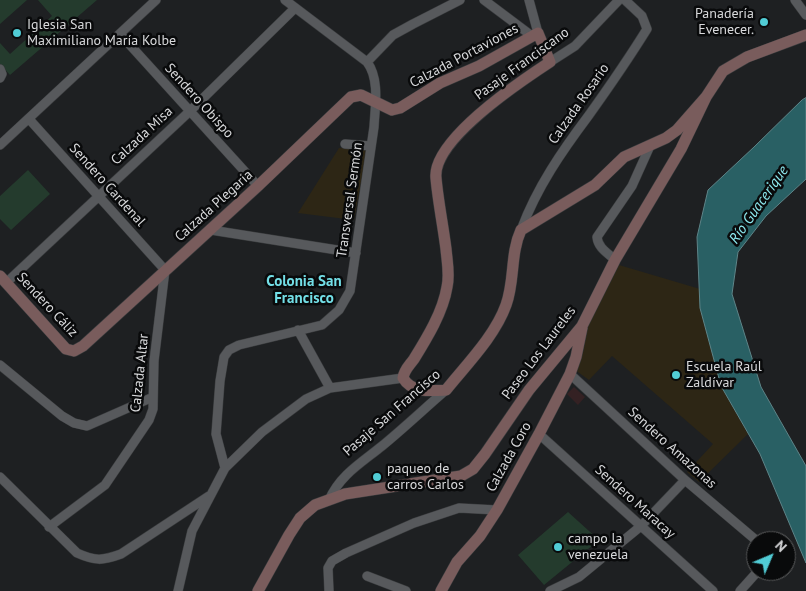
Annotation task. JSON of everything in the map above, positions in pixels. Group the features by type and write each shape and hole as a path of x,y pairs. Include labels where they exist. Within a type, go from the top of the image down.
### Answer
{"street":[{"path":"0,145 156,0"},
{"path":"284,0 367,62 393,35 460,0"},
{"path":"484,0 535,34 550,62"},
{"name":"Calzada Portaviones","path":"375,102 384,108 392,110 400,108 440,83 479,66 535,34 529,0"},
{"name":"Pasaje Franciscano","path":"403,378 404,371 413,360 430,331 443,304 448,286 447,261 435,175 440,156 481,112 575,46 619,0"},
{"name":"Calzada Rosario","path":"521,230 528,210 554,163 647,28 642,16 625,0"},
{"path":"795,0 806,15"},
{"name":"Calzada Misa","path":"3,279 98,196 190,111 295,8"},
{"name":"Sendero Obispo","path":"120,34 258,186"},
{"name":"Paseo Los Laureles","path":"258,591 288,535 300,518 315,506 345,494 462,476 473,469 529,390 582,326 616,260 681,150 706,98 723,71 734,63 806,34"},
{"name":"Transversal Sermón","path":"225,468 216,434 224,357 229,350 239,345 322,325 340,310 350,291 371,146 375,102 374,75 367,62"},
{"path":"0,69 2,74 0,78"},
{"name":"Calzada Plegaria","path":"74,351 83,346 258,186 351,97 361,95 375,102"},
{"path":"521,230 595,185 624,157 666,138 677,130 706,98"},
{"name":"Sendero Cardenal","path":"29,119 165,270"},
{"path":"345,144 371,146"},
{"path":"616,260 600,247 597,237 632,186 650,146"},
{"path":"210,230 356,254"},
{"name":"Pasaje San Francisco","path":"329,500 334,488 348,471 382,446 446,390 492,332 506,306 516,247 521,230"},
{"name":"Calzada Altar","path":"49,527 105,485 149,420 153,409 154,361 165,270"},
{"name":"Sendero Cáliz","path":"3,279 66,349 74,351"},
{"name":"Calzada Coro","path":"441,591 457,562 480,536 497,510 539,434 570,374 576,357 582,326"},
{"path":"298,330 330,388"},
{"path":"0,365 62,416 74,423 87,426 154,397"},
{"name":"Sendero Amazonas","path":"570,374 685,480 746,532"},
{"path":"178,591 192,531 225,468 262,432 306,399 330,388 403,378 407,385 419,390 446,390"},
{"name":"Sendero Maracay","path":"539,434 714,591"},
{"path":"0,477 77,553 91,559 106,560 133,548 209,496"},
{"path":"550,591 578,577 641,526 685,480"},
{"path":"329,591 328,568 332,561 346,553 414,522 459,508 497,510"},
{"path":"367,576 406,591"},
{"path":"740,591 749,581"}],"shaded area":[{"path":"339,148 367,150 354,220 298,213"},
{"name":"Escuela Raúl Zaldívar","path":"619,265 700,289 700,308 721,386 748,434 699,482 687,472 713,444 612,356 589,380 575,370 583,353 588,326"},
{"path":"574,387 585,397 578,405 567,394"}],"green space":[{"path":"0,0 27,0 0,24"},
{"path":"38,0 97,0 10,75 0,64 0,43 10,54 52,16"},
{"path":"28,170 50,194 11,230 0,219 0,196"},
{"name":"campo la venezuela","path":"568,512 599,540 544,585 518,555"}],"water":[{"name":"Río Guacerique","path":"806,98 806,179 766,216 738,252 732,294 761,387 806,466 806,563 796,539 796,531 792,531 760,454 721,386 700,308 697,237 708,190"}],"place":[{"name":"Panadería Evenecer.","path":"764,22"},
{"name":"Iglesia San Maximiliano María Kolbe","path":"17,33"},
{"name":"Escuela Raúl Zaldívar","path":"676,375"},
{"name":"paqueo de carros Carlos","path":"377,477"},
{"name":"campo la venezuela","path":"558,547"}],"district":[{"name":"Colonia San Francisco","path":"304,290"}]}
